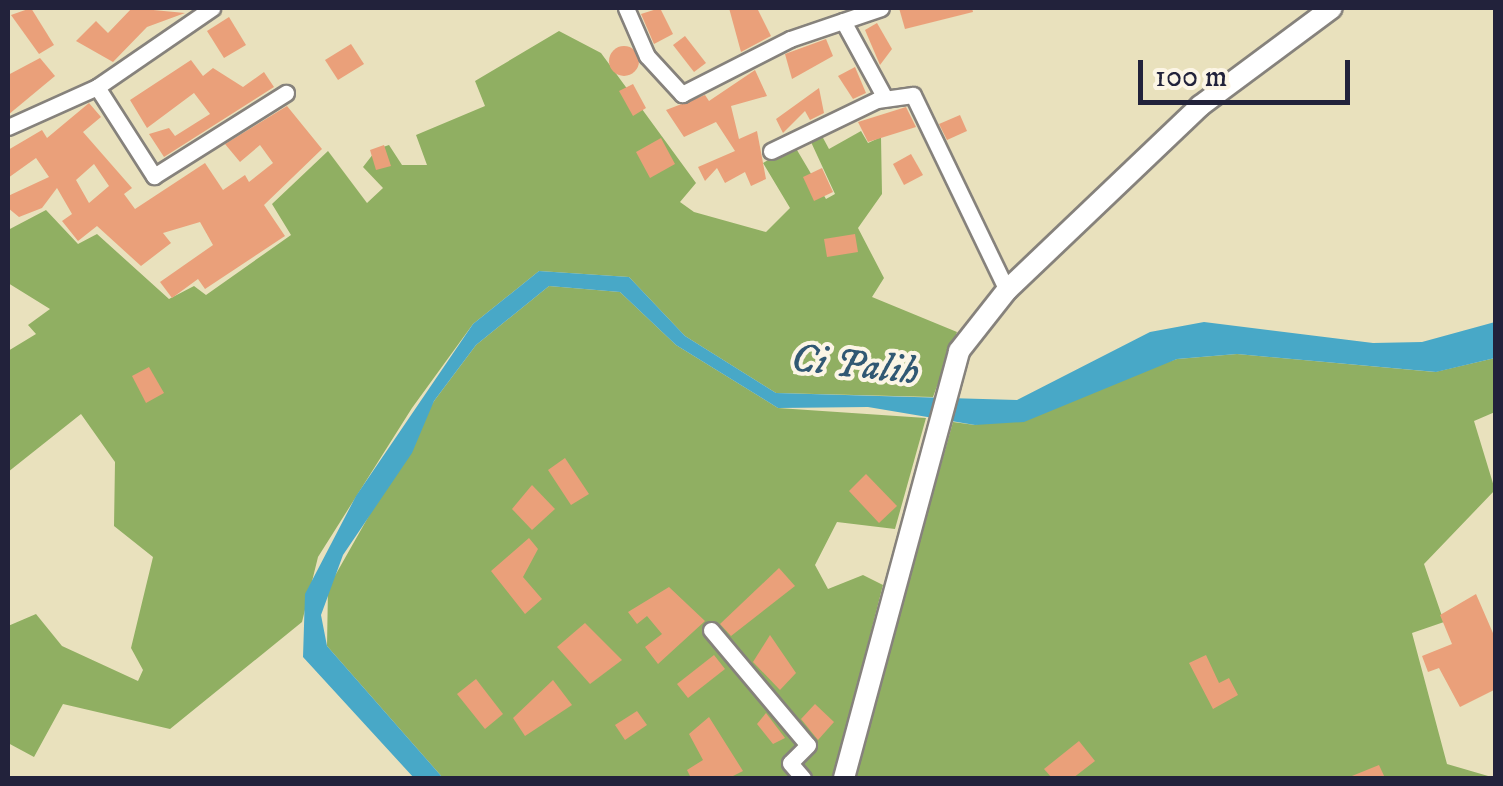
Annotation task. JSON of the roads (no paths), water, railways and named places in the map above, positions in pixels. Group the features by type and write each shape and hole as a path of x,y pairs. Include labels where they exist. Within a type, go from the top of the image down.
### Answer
{"street":[{"path":"8,126 97,87 212,8"},
{"path":"626,8 647,56 682,94 843,21 881,8"},
{"path":"844,778 960,351 1007,290 1200,106 1332,8"},
{"path":"843,21 885,98"},
{"path":"97,87 154,176 286,93"},
{"path":"770,151 885,98 918,99 1007,290"},
{"path":"711,630 808,745 790,763 803,778"}],"water":[{"path":"539,271 629,277 685,336 776,393 1017,400 1150,332 1204,322 1373,343 1422,342 1495,322 1495,358 1436,372 1237,354 1177,359 1024,422 975,425 868,407 778,408 676,345 620,292 549,286 476,345 434,401 412,453 343,555 321,615 327,646 443,778 414,778 303,657 305,594 356,496 473,324"}],"water label":[{"name":"Ci Palih","path":"855,366"}]}
